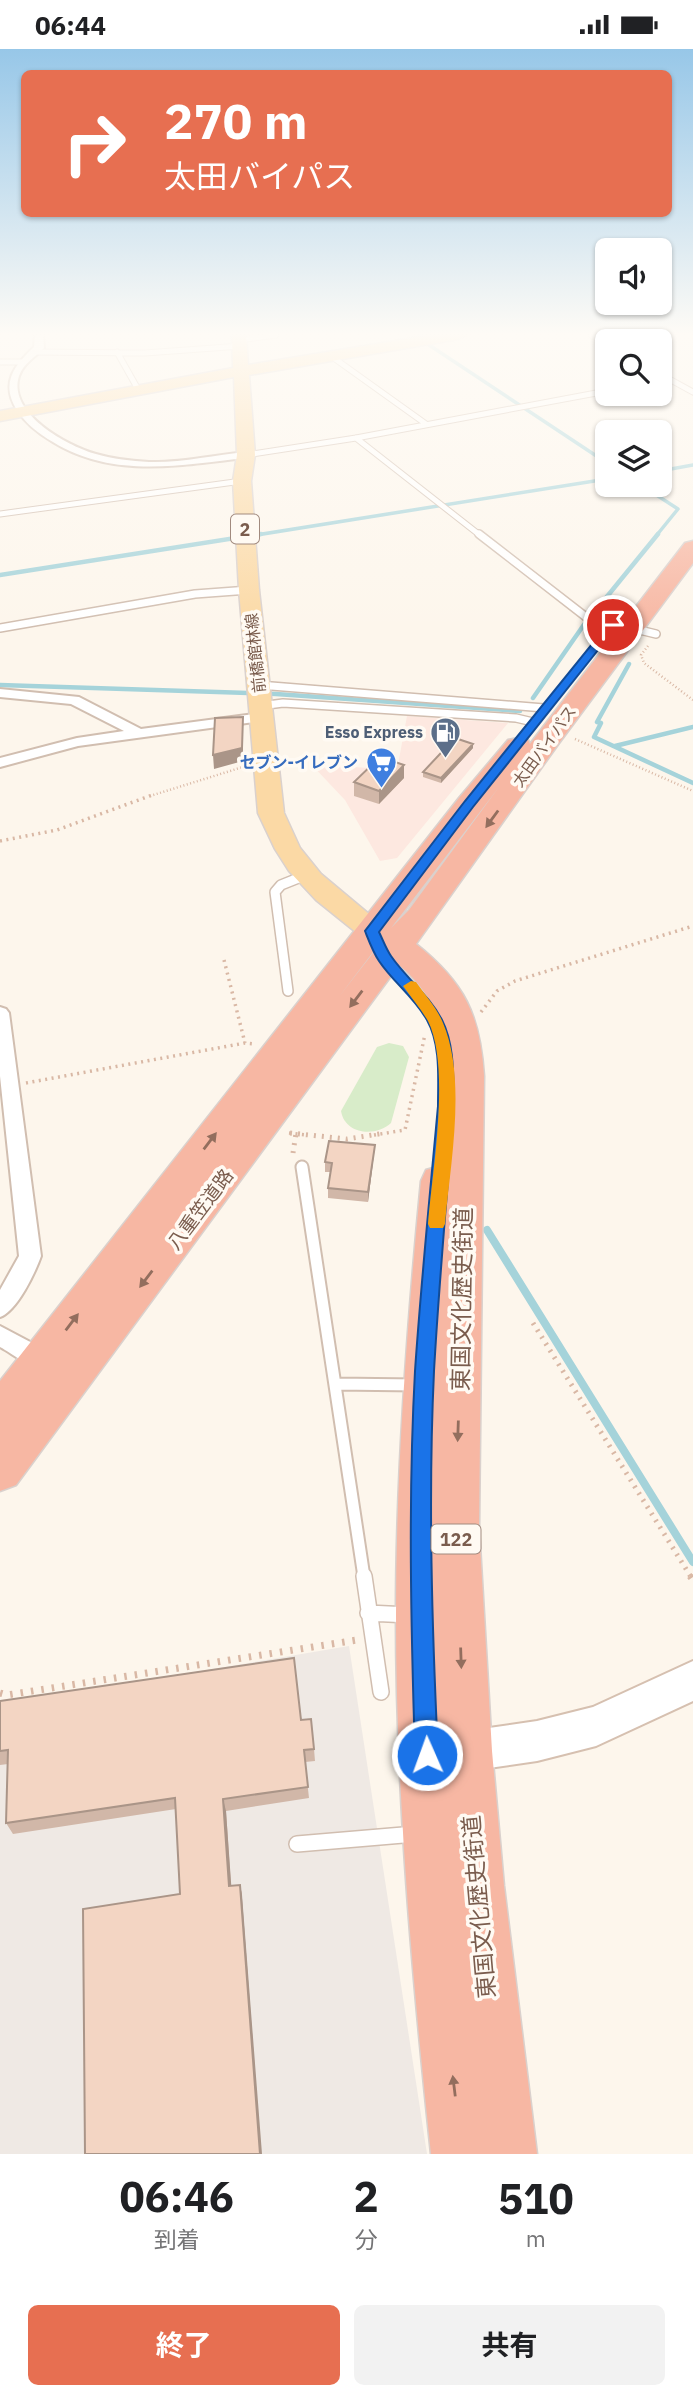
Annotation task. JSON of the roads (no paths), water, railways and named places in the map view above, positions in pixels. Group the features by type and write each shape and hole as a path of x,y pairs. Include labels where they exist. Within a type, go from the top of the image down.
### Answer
{"highway":[{"name":"太田バイパス","path":"634,629 693,526"},
{"name":"太田バイパス","path":"385,945 492,820 544,721 634,629 693,548"},
{"name":"東国文化歴史街道","path":"385,945 438,984 443,1031 466,1076 455,1528 446,1753 430,1833 446,2013 463,2154"},
{"name":"東国文化歴史街道","path":"385,945 435,1021 443,1043 446,1068 446,1106 424,1385 421,1616 446,1753 475,1886 505,2154"},
{"name":"八重笠道路","path":"0,1415 385,945"},
{"name":"八重笠道路","path":"0,1470 217,1186 385,945"}],"main road":[{"name":"前橋館林線","path":"245,433 246,455 242,481 248,590 271,813 277,832 306,875 385,945"}],"street":[{"path":"52,433 73,449 108,459 150,465 246,455"},
{"path":"0,693 66,698 138,733"},
{"path":"0,763 77,742 138,733 259,699"},
{"path":"0,1013 30,1256 25,1270 0,1308"},
{"path":"0,1336 43,1360"},
{"path":"446,1753 537,1741 596,1726 693,1681"}],"lane":[{"path":"246,455 380,433"},
{"path":"356,438 582,614 634,629"},
{"path":"0,515 242,481"},
{"path":"0,628 195,594 248,590"},
{"path":"259,699 283,703 544,721"},
{"path":"259,699 516,704 544,721"},
{"path":"288,991 275,892 281,885 306,875"},
{"path":"297,1164 336,1384 381,1692"},
{"path":"336,1384 424,1385"},
{"path":"368,1613 421,1616"},
{"path":"297,1844 387,1834 430,1833"}],"waterway":[{"path":"562,433 595,455"},
{"path":"672,469 693,465"},
{"path":"250,536 595,481"},
{"path":"656,536 678,509 660,497"},
{"path":"0,575 261,534"},
{"path":"533,698 583,626 658,534"},
{"path":"629,664 597,722 601,723 594,737 693,783"},
{"path":"0,685 276,694 520,711"},
{"path":"615,746 693,727"},
{"path":"487,1230 693,1562"}],"place":[{"name":"Esso Express","path":"446,759"},
{"name":"セブン-イレブン","path":"381,789"}]}
